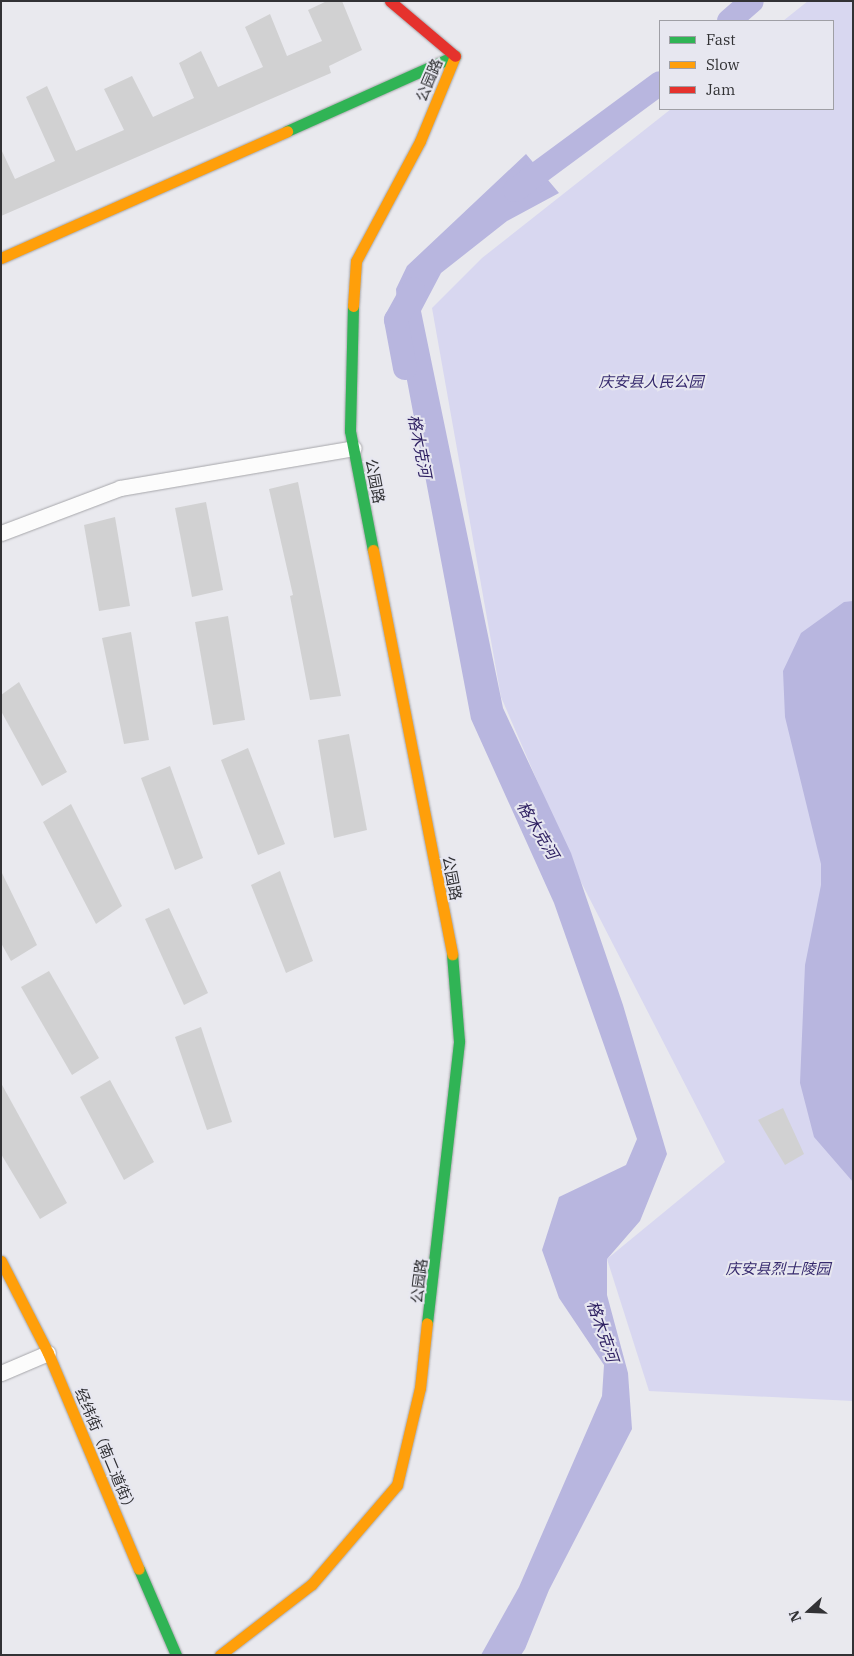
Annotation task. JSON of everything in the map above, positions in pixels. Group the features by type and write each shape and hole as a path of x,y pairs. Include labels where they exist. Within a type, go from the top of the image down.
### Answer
{"street":[{"path":"1,258 455,56 390,1"},
{"name":"公园路","path":"220,1655 312,1584 397,1485 420,1388 452,1120 459,1041 454,966 350,431 356,261 420,141 455,56"},
{"path":"1,533 120,488 354,448"},
{"name":"经纬街（南二道街）","path":"1,1261 48,1353 176,1655"},
{"path":"1,1373 48,1353"}],"green space":[{"name":"庆安县人民公园","path":"808,1 853,1 853,1401 649,1391 607,1259 725,1162 580,880 501,697 432,308 482,258 670,110 834,110 834,20 784,20"}],"water":[{"path":"526,154 559,193 507,221 441,273 421,311 503,708 571,853 623,1005 667,1154 640,1221 607,1259 607,1295 628,1373 632,1429 549,1590 521,1655 481,1655 519,1587 602,1396 604,1365 559,1298 542,1250 559,1197 626,1165 637,1139 554,903 471,719 399,338 396,289 407,266"},
{"path":"853,601 853,1182 814,1137 800,1083 805,965 821,885 821,864 785,717 783,671 801,633 844,602"}],"building":[{"path":"327,1 342,1 362,50 329,66 331,73 1,216 1,149 15,179 55,161 26,97 47,86 76,151 124,130 104,89 132,76 153,117 194,98 179,63 201,51 218,87 263,67 245,27 270,14 287,56 322,41 308,10"},
{"path":"298,482 341,696 310,700 290,596 293,595 269,489"},
{"path":"206,502 223,590 192,597 175,508"},
{"path":"115,517 130,606 99,611 84,525"},
{"path":"228,616 245,720 213,725 195,622"},
{"path":"131,632 149,740 124,744 102,638"},
{"path":"19,682 67,772 42,786 1,711 1,695"},
{"path":"349,734 367,830 334,838 318,740"},
{"path":"248,748 285,844 258,855 221,760"},
{"path":"170,766 203,858 175,870 141,778"},
{"path":"71,804 122,906 96,924 43,822"},
{"path":"1,871 37,945 11,961 1,943"},
{"path":"280,871 313,961 286,973 251,885"},
{"path":"169,908 208,993 184,1005 145,919"},
{"path":"49,971 99,1058 72,1075 21,987"},
{"path":"201,1027 232,1122 207,1130 175,1037"},
{"path":"110,1080 154,1162 124,1180 80,1097"},
{"path":"1,1083 67,1203 40,1219 1,1154"},
{"path":"783,1108 804,1154 785,1165 758,1120"}],"waterway":[{"name":"格木克河","path":"730,20 752,1"},
{"name":"格木克河","path":"515,190 659,84"},
{"name":"格木克河","path":"405,368 396,320 413,289"}],"traffic: fast":[{"path":"287,131 455,56"},
{"path":"353,306 350,431 373,550"},
{"path":"427,1323 459,1041 452,954"},
{"path":"139,1569 176,1655"}],"traffic: slow":[{"path":"353,306 356,261 420,141 455,56"},
{"path":"1,258 287,131"},
{"path":"373,550 452,954"},
{"path":"1,1261 48,1353 139,1569"},
{"path":"220,1655 312,1584 397,1485 420,1388 427,1323"}],"traffic: jam":[{"path":"390,1 455,56"}],"park label":[{"name":"庆安县烈士陵园","path":"778,1269"}]}
